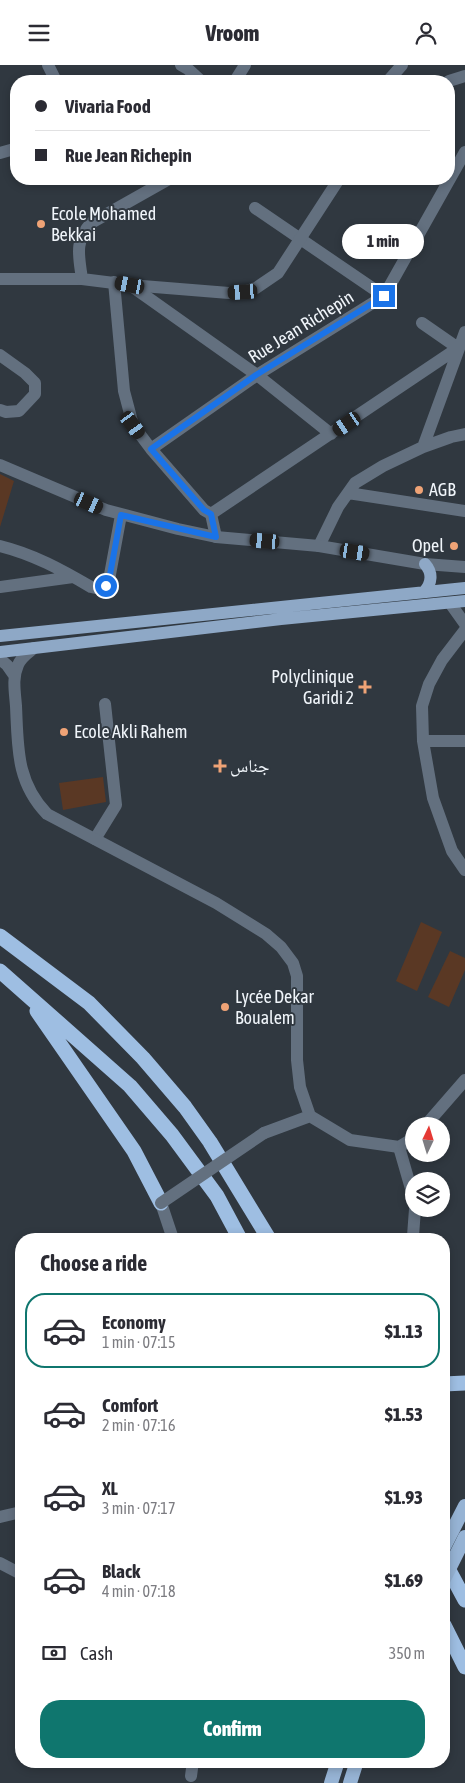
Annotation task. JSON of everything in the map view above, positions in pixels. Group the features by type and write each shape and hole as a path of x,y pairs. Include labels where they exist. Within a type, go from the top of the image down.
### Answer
{"highway":[{"path":"0,925 89,1003 144,1059 185,1107 210,1142 266,1233"},
{"path":"0,936 89,1003"},
{"path":"0,971 130,1086 172,1135 216,1196 237,1233"},
{"path":"22,989 134,1151 162,1203"},
{"path":"255,1214 274,1233"},
{"path":"450,1384 465,1383"},
{"path":"450,1535 465,1506"},
{"path":"450,1567 465,1537"},
{"path":"450,1572 465,1601"},
{"path":"450,1637 465,1667"},
{"path":"331,1783 336,1768"},
{"path":"350,1783 354,1768"}],"main road":[{"path":"424,592 430,580 430,571 425,564"},
{"path":"0,636 465,588"},
{"path":"0,652 281,619 465,601"}],"street":[{"path":"181,65 194,75"},
{"path":"393,75 402,65"},
{"name":"Rue Jean Richepin","path":"455,170 465,152"},
{"path":"82,279 78,249 83,232 91,223 158,185"},
{"path":"0,279 82,279 229,293 243,292 256,288 278,273 335,185"},
{"name":"Rue Jean Richepin","path":"151,449 256,375 384,296 446,185"},
{"path":"255,208 302,238 384,296"},
{"path":"114,282 124,391 133,425 151,449 204,510 211,514 216,537"},
{"path":"130,285 256,375 331,434"},
{"path":"422,323 458,348"},
{"path":"423,447 465,332"},
{"path":"211,514 458,348"},
{"path":"0,355 25,373 35,383 35,394 19,411 6,412 0,410"},
{"path":"319,546 338,507 355,483 383,466 423,447 465,434"},
{"path":"0,465 121,515 216,537 319,546 425,564 465,567"},
{"path":"348,493 465,511"},
{"path":"0,546 14,549 46,562 96,589 100,589 106,586 109,580 121,515"},
{"path":"0,587 73,577"},
{"path":"450,603 465,624"},
{"path":"465,630 442,660 429,684 422,706 423,741 433,799 452,851 465,870"},
{"path":"34,649 21,659 14,675 20,768 36,802 47,814 216,903 266,934 281,947 293,963 297,976 300,1087 310,1116 350,1140 399,1147 405,1143"},
{"path":"0,659 14,675"},
{"path":"95,839 116,805 105,704"},
{"path":"423,741 465,741"},
{"path":"434,1117 465,1080"},
{"path":"171,1233 162,1203 264,1133 310,1116"},
{"path":"399,1147 406,1172"},
{"path":"413,1233 414,1217"},
{"path":"0,1517 15,1513"},
{"path":"0,1563 15,1571"},
{"path":"191,1776 193,1768"}],"shaded area":[{"path":"0,474 14,481 0,527"},
{"path":"103,777 106,802 63,810 59,783"},
{"path":"421,922 442,932 417,991 396,981"},
{"path":"450,951 465,958 465,970 449,1007 428,997"}],"place":[{"name":"Ecole Mohamed Bekkai","path":"41,224"},
{"name":"AGB","path":"419,490"},
{"name":"Opel","path":"454,546"},
{"name":"Polyclinique Garidi 2","path":"365,687"},
{"name":"Ecole Akli Rahem","path":"64,732"},
{"name":"جناس","path":"220,766"},
{"name":"Lycée Dekar Boualem","path":"225,1007"}],"route":[{"path":"106,586 109,580 121,515 216,537 211,514 204,510 151,449 256,375 384,296"}]}
